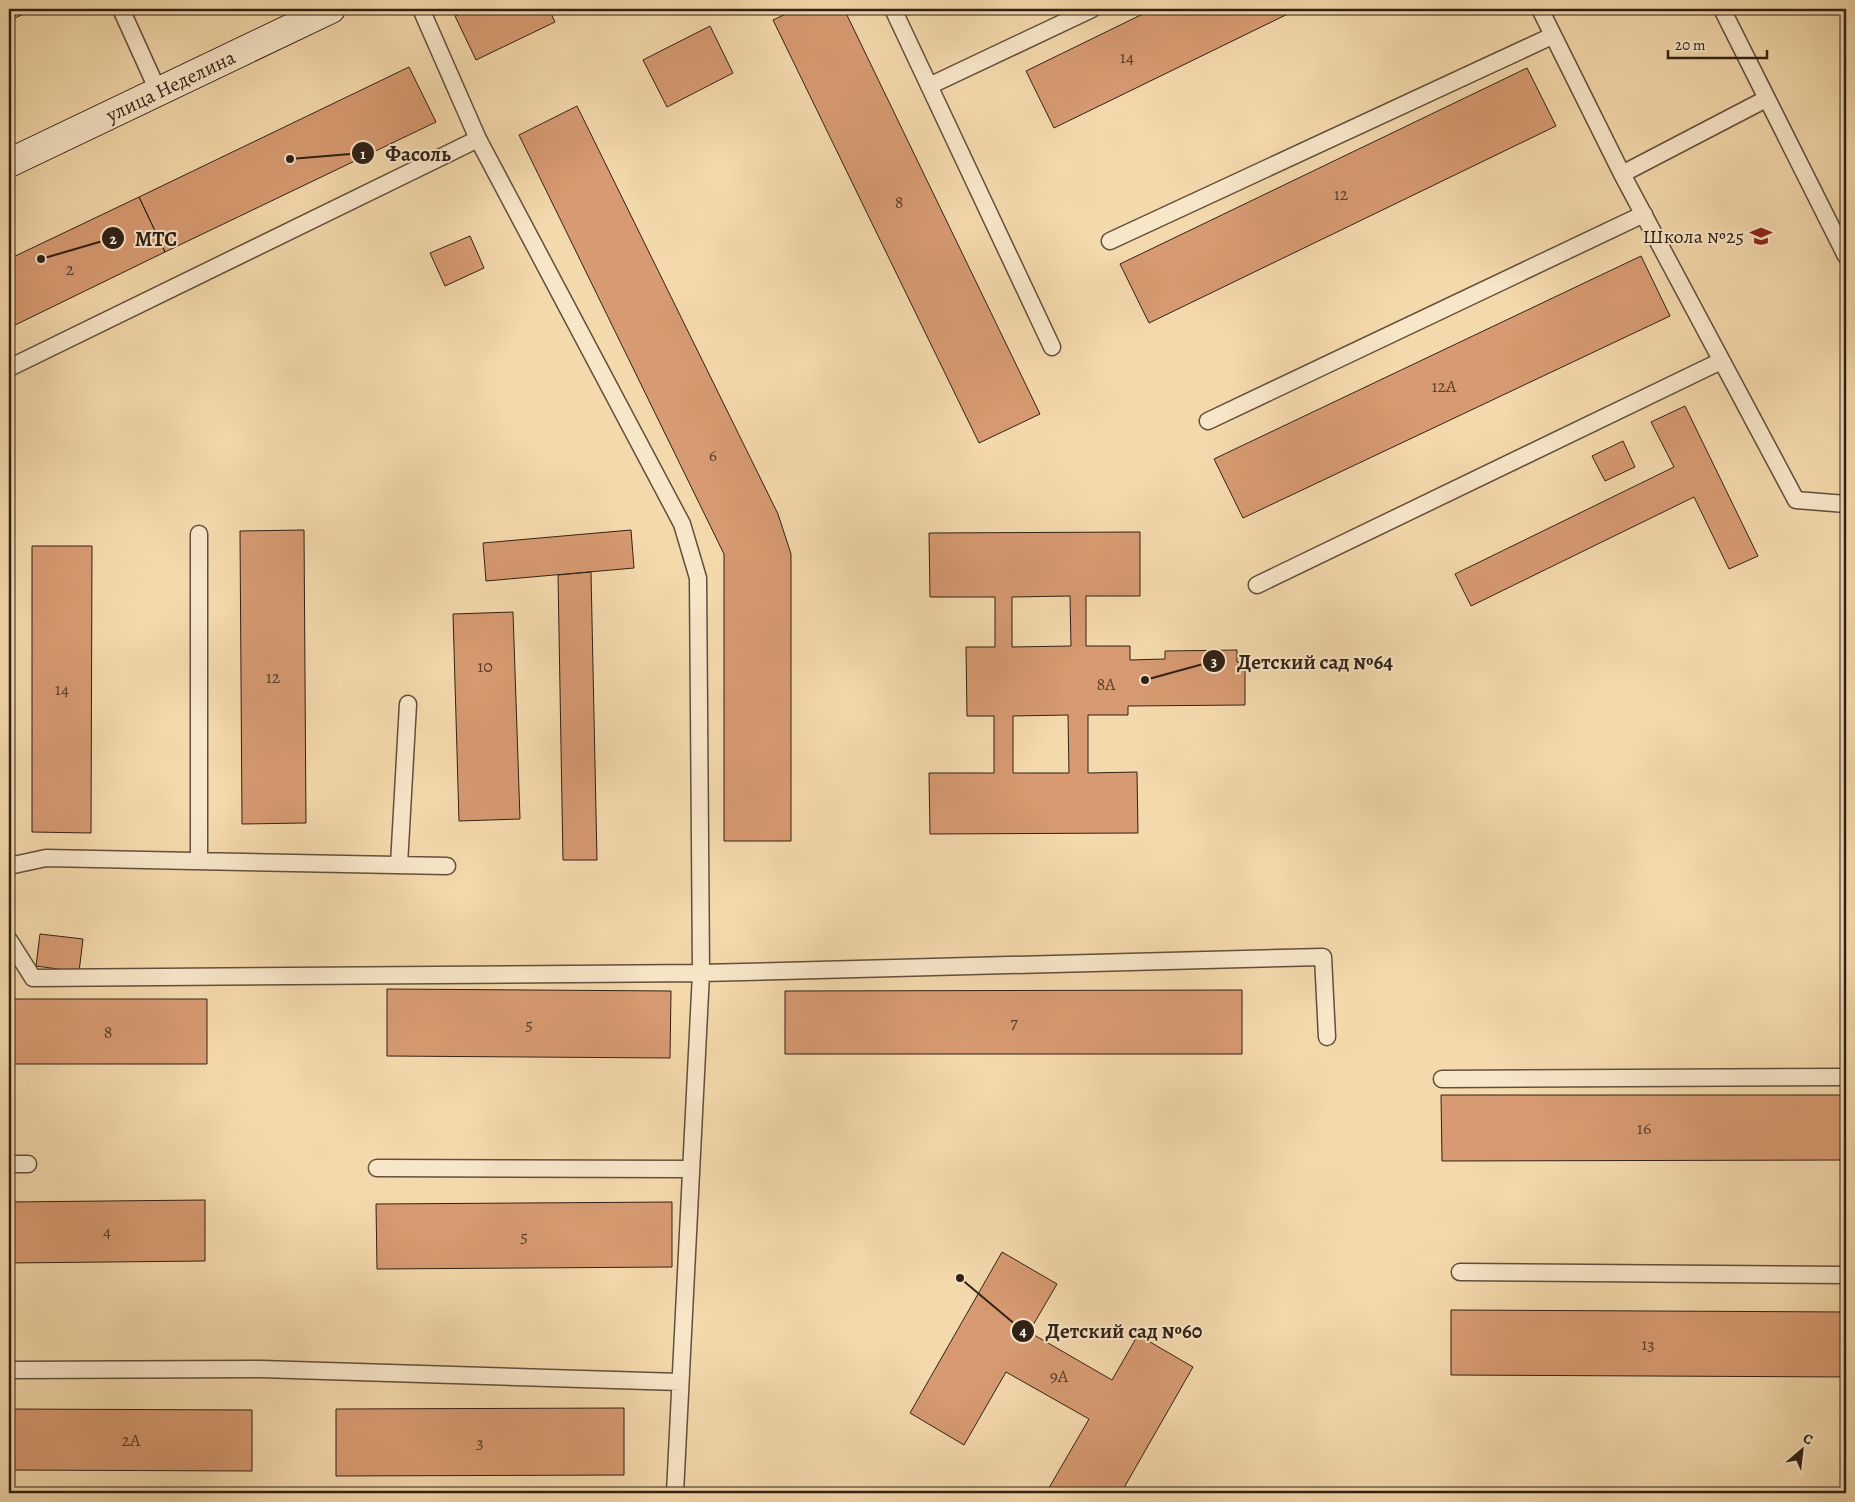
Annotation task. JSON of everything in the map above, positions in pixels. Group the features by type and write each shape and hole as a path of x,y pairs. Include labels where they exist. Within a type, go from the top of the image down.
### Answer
{"street":[{"name":"улица Неделина","path":"9,163 159,93 331,9"}],"lane":[{"path":"121,9 159,93"},
{"path":"421,9 478,139 682,524 698,578 701,973 675,1493"},
{"path":"893,9 1052,348"},
{"path":"929,86 1092,9"},
{"path":"1540,9 1622,174 1796,500 1846,504"},
{"path":"1722,9 1846,256"},
{"path":"1110,241 1552,36"},
{"path":"1622,174 1766,99"},
{"path":"9,368 478,139"},
{"path":"1208,421 1644,214"},
{"path":"1257,586 1721,362"},
{"path":"199,534 199,861"},
{"path":"399,865 408,704"},
{"path":"9,866 46,858 447,866"},
{"path":"9,940 33,978 701,973 1323,957 1327,1037"},
{"path":"1442,1079 1846,1077"},
{"path":"9,1164 28,1164"},
{"path":"377,1168 691,1169"},
{"path":"1460,1272 1846,1275"},
{"path":"9,1370 261,1369 680,1382"}],"building":[{"path":"9,9 34,9 9,21"},
{"path":"471,9 549,9 555,22 476,60 455,16"},
{"path":"796,9 844,9 1040,414 979,443 773,20"},
{"path":"1153,9 1298,9 1054,128 1026,71"},
{"path":"710,26 733,73 667,107 643,60"},
{"path":"409,67 436,122 165,252 139,197"},
{"path":"1527,68 1556,126 1149,323 1120,264"},
{"path":"577,106 778,514 791,554 791,841 724,841 724,554 519,135"},
{"path":"139,197 165,252 9,328 9,259"},
{"path":"470,236 484,268 445,286 430,253"},
{"path":"1641,256 1670,316 1243,518 1214,459"},
{"path":"1685,406 1758,556 1729,569 1694,497 1471,606 1455,574 1674,467 1651,422"},
{"path":"1623,441 1635,467 1605,481 1592,456"},
{"path":"304,530 306,823 242,824 240,531"},
{"path":"631,530 634,568 486,581 483,543"},
{"path":"1140,532 1140,596 1086,596 1086,646 1130,646 1130,660 1165,659 1165,651 1237,650 1237,662 1245,662 1245,705 1128,706 1128,715 1088,715 1088,773 1137,772 1138,833 930,834 929,773 994,773 994,716 967,716 966,647 995,647 995,597 930,597 929,533","holes":["1070,596 1071,646 1012,647 1012,597","1068,715 1069,773 1013,773 1013,716"]},
{"path":"32,546 92,546 91,833 32,832"},
{"path":"591,572 597,860 563,860 558,575"},
{"path":"513,612 520,819 459,821 453,614"},
{"path":"40,934 83,939 79,972 36,966"},
{"path":"387,989 671,991 670,1058 387,1056"},
{"path":"1242,990 1242,1054 785,1054 785,991"},
{"path":"9,999 207,999 207,1064 9,1064"},
{"path":"1441,1095 1846,1095 1846,1160 1442,1161"},
{"path":"205,1200 205,1261 9,1263 9,1202"},
{"path":"672,1202 672,1267 377,1269 376,1204"},
{"path":"1002,1252 1057,1284 1029,1332 1112,1380 1138,1335 1193,1367 1121,1493 1046,1493 1089,1419 1006,1372 964,1445 910,1413"},
{"path":"1451,1310 1846,1312 1846,1377 1451,1375"},
{"path":"624,1408 624,1475 336,1476 336,1409"},
{"path":"9,1409 252,1410 252,1471 9,1470"}],"place":[{"name":"Фасоль","path":"290,159"},
{"name":"Школа №25","path":"1761,236"},
{"name":"МТС","path":"41,259"},
{"name":"Детский сад №64","path":"1145,680"},
{"name":"Детский сад №60","path":"960,1278"}]}
